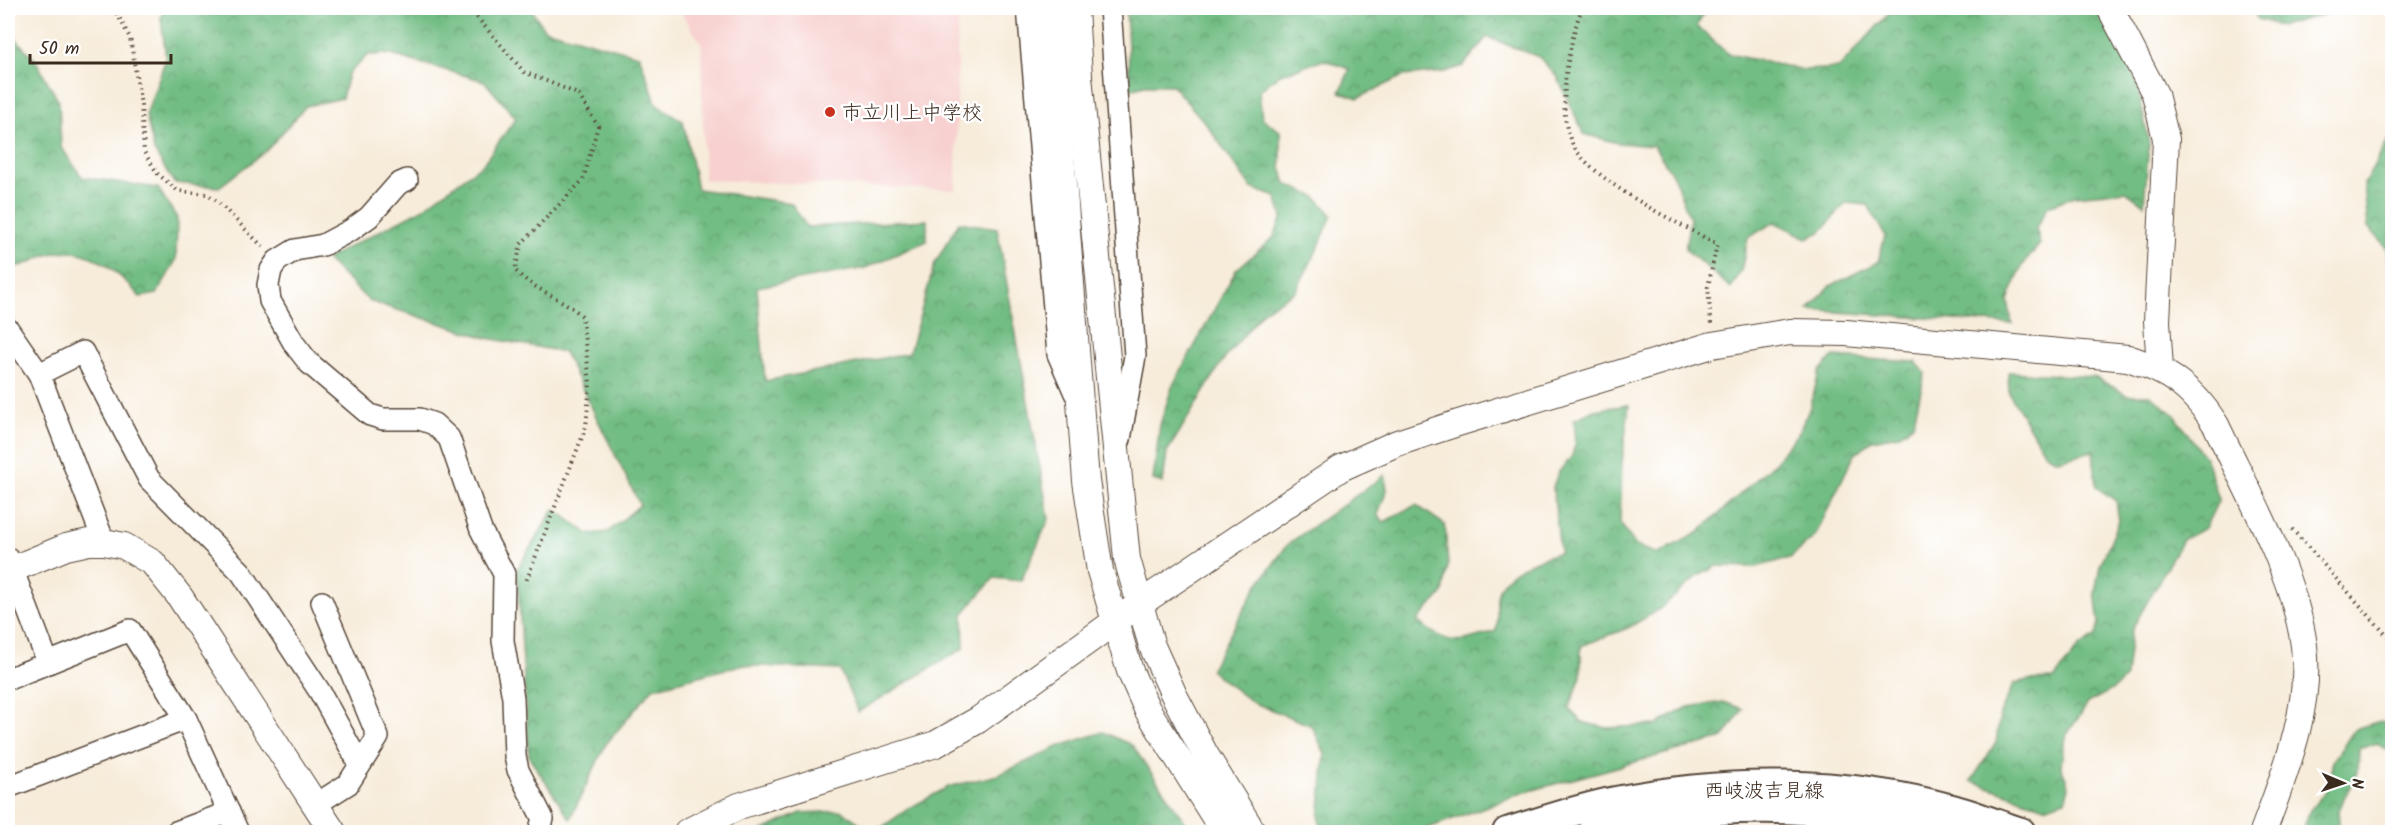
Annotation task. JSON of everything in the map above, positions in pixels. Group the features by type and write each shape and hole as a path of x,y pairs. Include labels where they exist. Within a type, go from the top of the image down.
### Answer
{"main road":[{"name":"西岐波吉見線","path":"1507,832 1615,801 1668,792 1725,787 1802,786 1887,795 1952,809 2021,832"},
{"name":"西岐波吉見線","path":"1593,832 1673,815 1745,809 1856,814 1941,832"}],"street":[{"path":"1028,8 1058,354 1082,407"},
{"path":"1050,8 1086,481 1100,571 1130,671 1147,709 1224,832"},
{"path":"1074,8 1127,559 1138,605 1174,695 1205,754 1253,832"},
{"path":"1110,8 1135,356 1116,459"},
{"path":"2110,8 2156,94 2166,139 2157,321 2160,369"},
{"path":"407,180 398,184 369,217 351,230 323,245 295,250 278,261 271,270 268,285 270,301 295,345 309,363 370,415 383,419 420,419 434,424 449,438 481,530 504,574 503,641 513,698 515,756 518,770 543,819 539,832"},
{"path":"8,329 39,374 104,542"},
{"path":"687,832 750,802 936,744 978,720 1138,605 1341,468 1397,443 1455,423 1712,345 1790,332 1846,333 2128,358 2160,369 2202,403 2216,425 2286,575 2299,617 2305,648 2304,686 2297,727 2280,787 2263,832"},
{"path":"39,374 83,352 149,479 241,572 320,692 360,765"},
{"path":"48,663 9,566 66,547 89,542 124,546 153,562 180,597 333,832"},
{"path":"315,805 348,784 378,737 322,602"},
{"path":"8,679 130,630 186,719 238,832"},
{"path":"8,787 186,719"},
{"path":"176,832 229,812"}],"path":[{"path":"114,8 130,38 141,105 144,152 158,174 178,191 207,194 218,201 278,261"},
{"path":"469,8 524,72 579,94 598,126 583,180 521,243 517,259 515,270 525,280 575,309 582,316 590,383 586,427 517,602 505,587"},
{"path":"1582,8 1573,31 1566,71 1565,121 1575,149 1597,171 1628,193 1673,221 1717,244 1708,287 1712,345"},
{"path":"2261,521 2288,525 2389,638 2392,638"}],"shaded area":[{"name":"市立川上中学校","path":"678,8 958,8 956,190 704,180 701,43"}],"green space":[{"path":"165,8 531,8 544,29 639,55 657,105 683,121 697,189 791,203 807,227 927,220 927,241 865,268 757,287 765,381 909,353 935,263 959,222 997,228 1049,519 1021,581 994,578 963,614 964,648 858,712 840,670 741,665 653,688 606,744 570,819 529,757 517,569 554,509 589,534 608,532 640,505 564,352 487,338 369,301 326,259 422,209 483,164 516,118 484,81 388,54 368,55 348,74 342,98 306,106 266,151 219,187 174,183 154,151 146,115 166,58 161,17"},
{"path":"1126,8 1707,8 1697,26 1728,54 1804,70 1839,68 1894,8 2095,8 2137,81 2149,144 2144,204 2126,191 2075,196 2048,206 2036,228 2040,244 2023,265 2008,300 2012,324 1808,310 1830,286 1878,262 1885,236 1868,205 1846,203 1821,232 1807,238 1774,222 1748,238 1741,271 1731,288 1685,249 1690,219 1674,177 1654,146 1618,143 1584,134 1557,77 1539,57 1487,37 1463,66 1444,72 1403,76 1358,98 1340,92 1350,69 1324,60 1280,74 1259,91 1262,118 1281,132 1281,167 1286,184 1316,197 1332,215 1296,291 1263,311 1222,362 1167,452 1163,483 1153,480 1160,425 1172,387 1236,270 1274,237 1282,217 1276,197 1251,188 1207,125 1172,85 1145,85 1130,89"},
{"path":"2251,8 2329,8 2326,14 2281,26 2258,19"},
{"path":"8,30 36,61 59,102 61,147 82,177 158,188 177,218 176,260 157,294 140,297 111,268 88,255 75,252 47,255 23,265 8,265"},
{"path":"2392,134 2392,311 2388,249 2368,227 2364,184"},
{"path":"1832,357 1916,362 1925,373 1913,425 1898,435 1872,440 1854,455 1815,536 1790,558 1756,567 1717,566 1698,576 1660,609 1628,628 1581,646 1581,676 1569,709 1582,722 1607,728 1656,725 1688,707 1723,702 1743,709 1723,738 1522,793 1418,832 1323,832 1319,820 1325,754 1312,726 1252,702 1210,670 1257,586 1288,544 1385,475 1387,490 1378,515 1384,522 1416,505 1445,525 1448,566 1443,593 1417,621 1438,636 1455,641 1496,631 1497,598 1505,580 1521,567 1560,552 1553,487 1558,473 1572,456 1576,442 1574,420 1594,410 1629,405 1622,463 1620,523 1636,546 1658,554 1698,533 1774,463 1799,432 1811,405 1819,372"},
{"path":"2008,372 2094,377 2128,395 2150,395 2174,414 2206,459 2219,499 2205,528 2182,540 2131,631 2126,677 2114,689 2089,702 2065,737 2061,765 2069,787 2065,800 2045,807 1971,781 1996,743 2000,714 2014,684 2028,680 2054,679 2080,646 2096,636 2099,623 2095,592 2100,566 2119,521 2116,501 2096,487 2093,451 2058,460 2045,454 2009,393"},
{"path":"2380,721 2392,725 2392,753 2377,743 2359,749 2358,771 2338,810 2340,832 2306,832 2305,824 2310,810 2327,789 2333,761 2355,729"},
{"path":"1103,732 1132,745 1192,832 875,832 908,809 948,787 998,775 1060,746"},
{"path":"842,811 873,832 759,832 801,813"}],"place":[{"name":"市立川上中学校","path":"830,112"}]}
